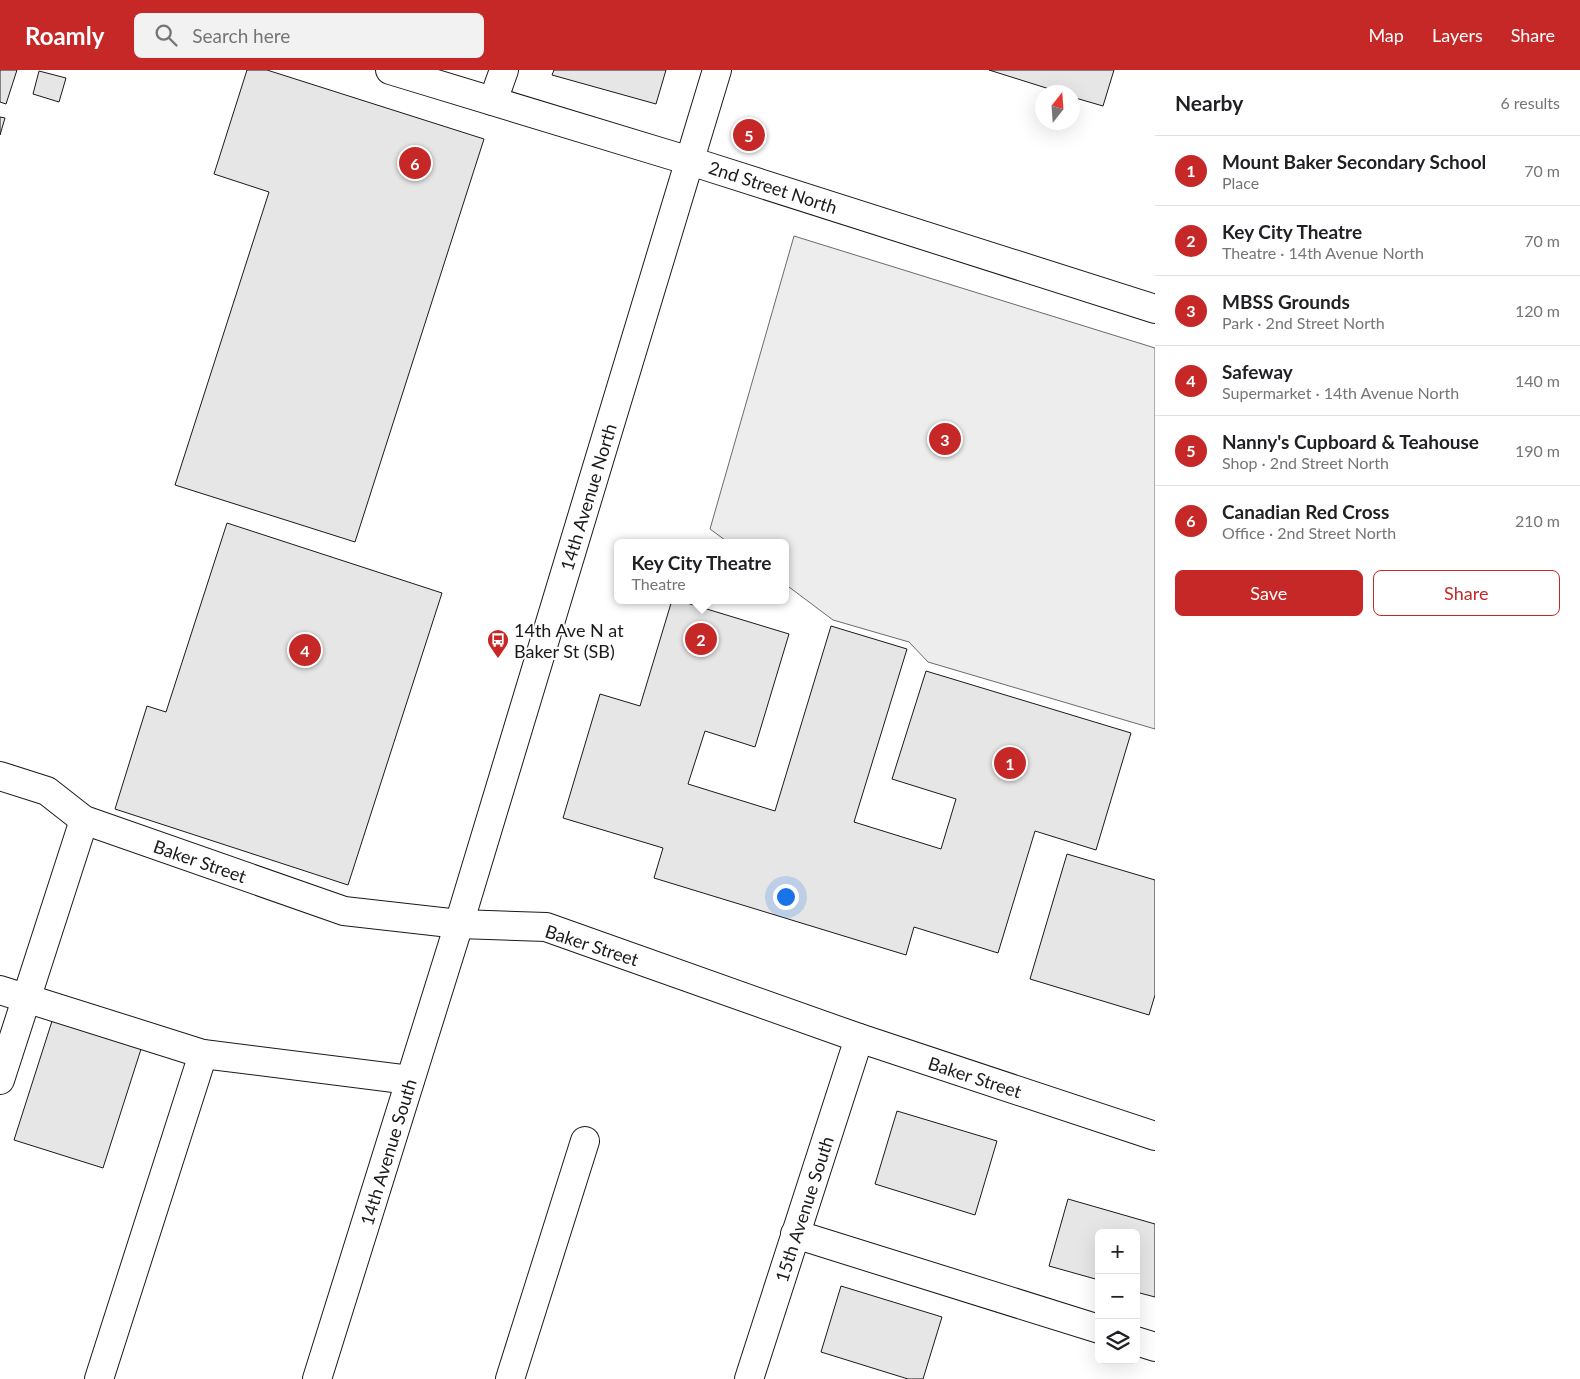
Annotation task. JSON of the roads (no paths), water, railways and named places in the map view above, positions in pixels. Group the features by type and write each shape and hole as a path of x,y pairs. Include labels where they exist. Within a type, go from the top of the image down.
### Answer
{"street":[{"name":"2nd Street North","path":"390,70 690,161 1155,309"},
{"path":"494,101 504,70"},
{"name":"14th Avenue North","path":"459,924 718,70"},
{"name":"Baker Street","path":"0,776 47,791 84,820 344,911 459,924 546,927 859,1038 1155,1136"},
{"path":"0,1080 84,820"},
{"name":"14th Avenue South","path":"317,1379 459,924"},
{"path":"0,990 203,1054 410,1080"},
{"name":"15th Avenue South","path":"749,1379 859,1038"},
{"path":"99,1379 203,1054"},
{"path":"510,1379 585,1142"},
{"path":"796,1234 1095,1328"},
{"path":"1140,1342 1155,1347"}],"place":[{"name":"Nanny's Cupboard & Teahouse","path":"749,135"},
{"name":"Canadian Red Cross","path":"415,163"},
{"name":"MBSS Grounds","path":"945,439"},
{"name":"Key City Theatre","path":"701,639"},
{"name":"Safeway","path":"305,650"},
{"name":"14th Ave N at Baker St (SB)","path":"498,659"},
{"name":"Mount Baker Secondary School","path":"1010,763"}]}
